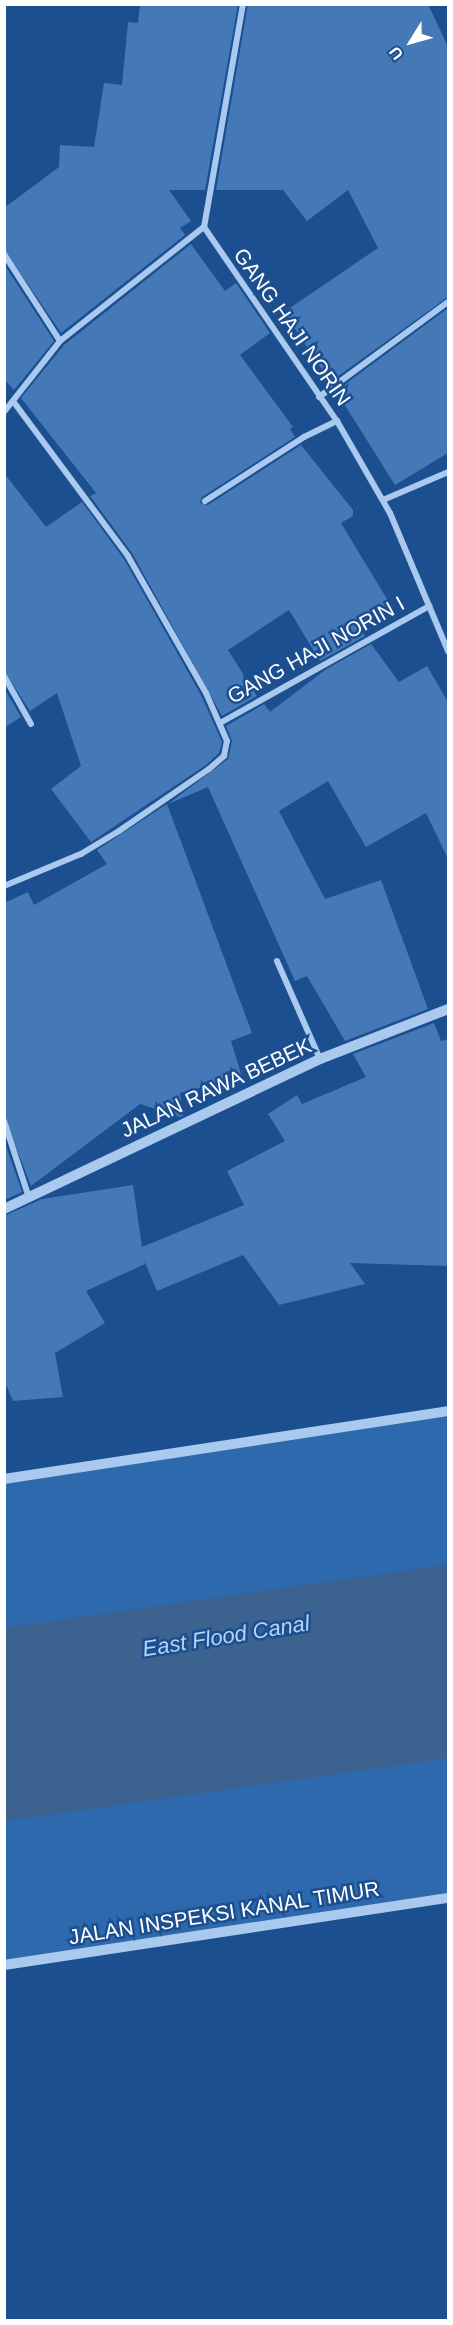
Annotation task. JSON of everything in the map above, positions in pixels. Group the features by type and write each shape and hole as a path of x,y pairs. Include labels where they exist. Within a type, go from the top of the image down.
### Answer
{"street":[{"path":"4,412 60,341 204,227 243,4"},
{"name":"GANG HAJI NORIN","path":"204,227 337,421 383,500 448,651"},
{"path":"4,254 60,341"},
{"path":"319,397 448,302"},
{"path":"4,886 81,854 209,770 224,756 227,741 220,723 128,556 13,401"},
{"path":"205,501 304,437 337,421"},
{"path":"383,500 448,472"},
{"name":"GANG HAJI NORIN I","path":"220,723 429,606"},
{"path":"4,676 31,724"},
{"path":"277,961 320,1059"},
{"name":"JALAN RAWA BEBEK","path":"4,1209 320,1059 448,1010"},
{"path":"4,1121 28,1198"},
{"path":"4,1479 328,1432 448,1411"},
{"name":"JALAN INSPEKSI KANAL TIMUR","path":"4,1965 448,1898"}],"shaded area":[{"path":"448,1412 448,1565 5,1629 4,1479"},
{"path":"448,1757 448,1898 5,1964 4,1818"}],"water":[{"name":"East Flood Canal","path":"448,1565 448,1758 5,1821 5,1628"}],"building":[{"path":"140,4 238,4 205,190 169,190 191,221 180,228 185,235 61,333 4,249 4,208 59,167 60,145 94,147 104,83 122,85 128,22 138,23"},
{"path":"248,4 428,4 448,47 448,297 330,382 284,312 378,248 348,190 307,221 283,190 216,190"},
{"path":"191,244 225,291 236,283 270,333 240,355 293,427 290,429 295,437 202,497 200,503 208,505 301,445 353,510 353,516 341,523 390,604 357,624 365,636 320,661 289,610 228,650 257,696 222,716 132,553 90,496 96,493 21,398 64,345"},
{"path":"4,264 54,341 14,390 4,379"},
{"path":"448,308 448,453 395,485 336,391"},
{"path":"4,473 46,527 82,502 124,559 201,695 222,742 219,753 206,765 91,842 51,789 81,766 57,693 30,711 4,671"},
{"path":"371,644 399,682 427,666 448,702 448,859 426,813 366,847 328,781 279,811 325,899 381,880 428,1009 345,1041 307,976 295,981 208,787 168,804 228,759 232,741 226,726 264,704 270,712 325,670"},
{"path":"4,688 21,717 4,728"},
{"path":"167,804 252,1033 231,1041 242,1077 180,1093 183,1116 180,1117 140,1104 31,1186 4,1116 4,903 28,892 34,905 107,864 97,850"},
{"path":"434,1023 441,1041 448,1039 448,1266 350,1263 365,1284 279,1305 243,1255 157,1291 144,1260 145,1264 86,1291 105,1323 55,1353 63,1397 13,1401 4,1380 4,1216 42,1199 133,1185 142,1247 244,1205 227,1171 285,1141 268,1114 297,1095 302,1104 366,1077 353,1054"},
{"path":"4,1140 22,1192 4,1200"}]}
